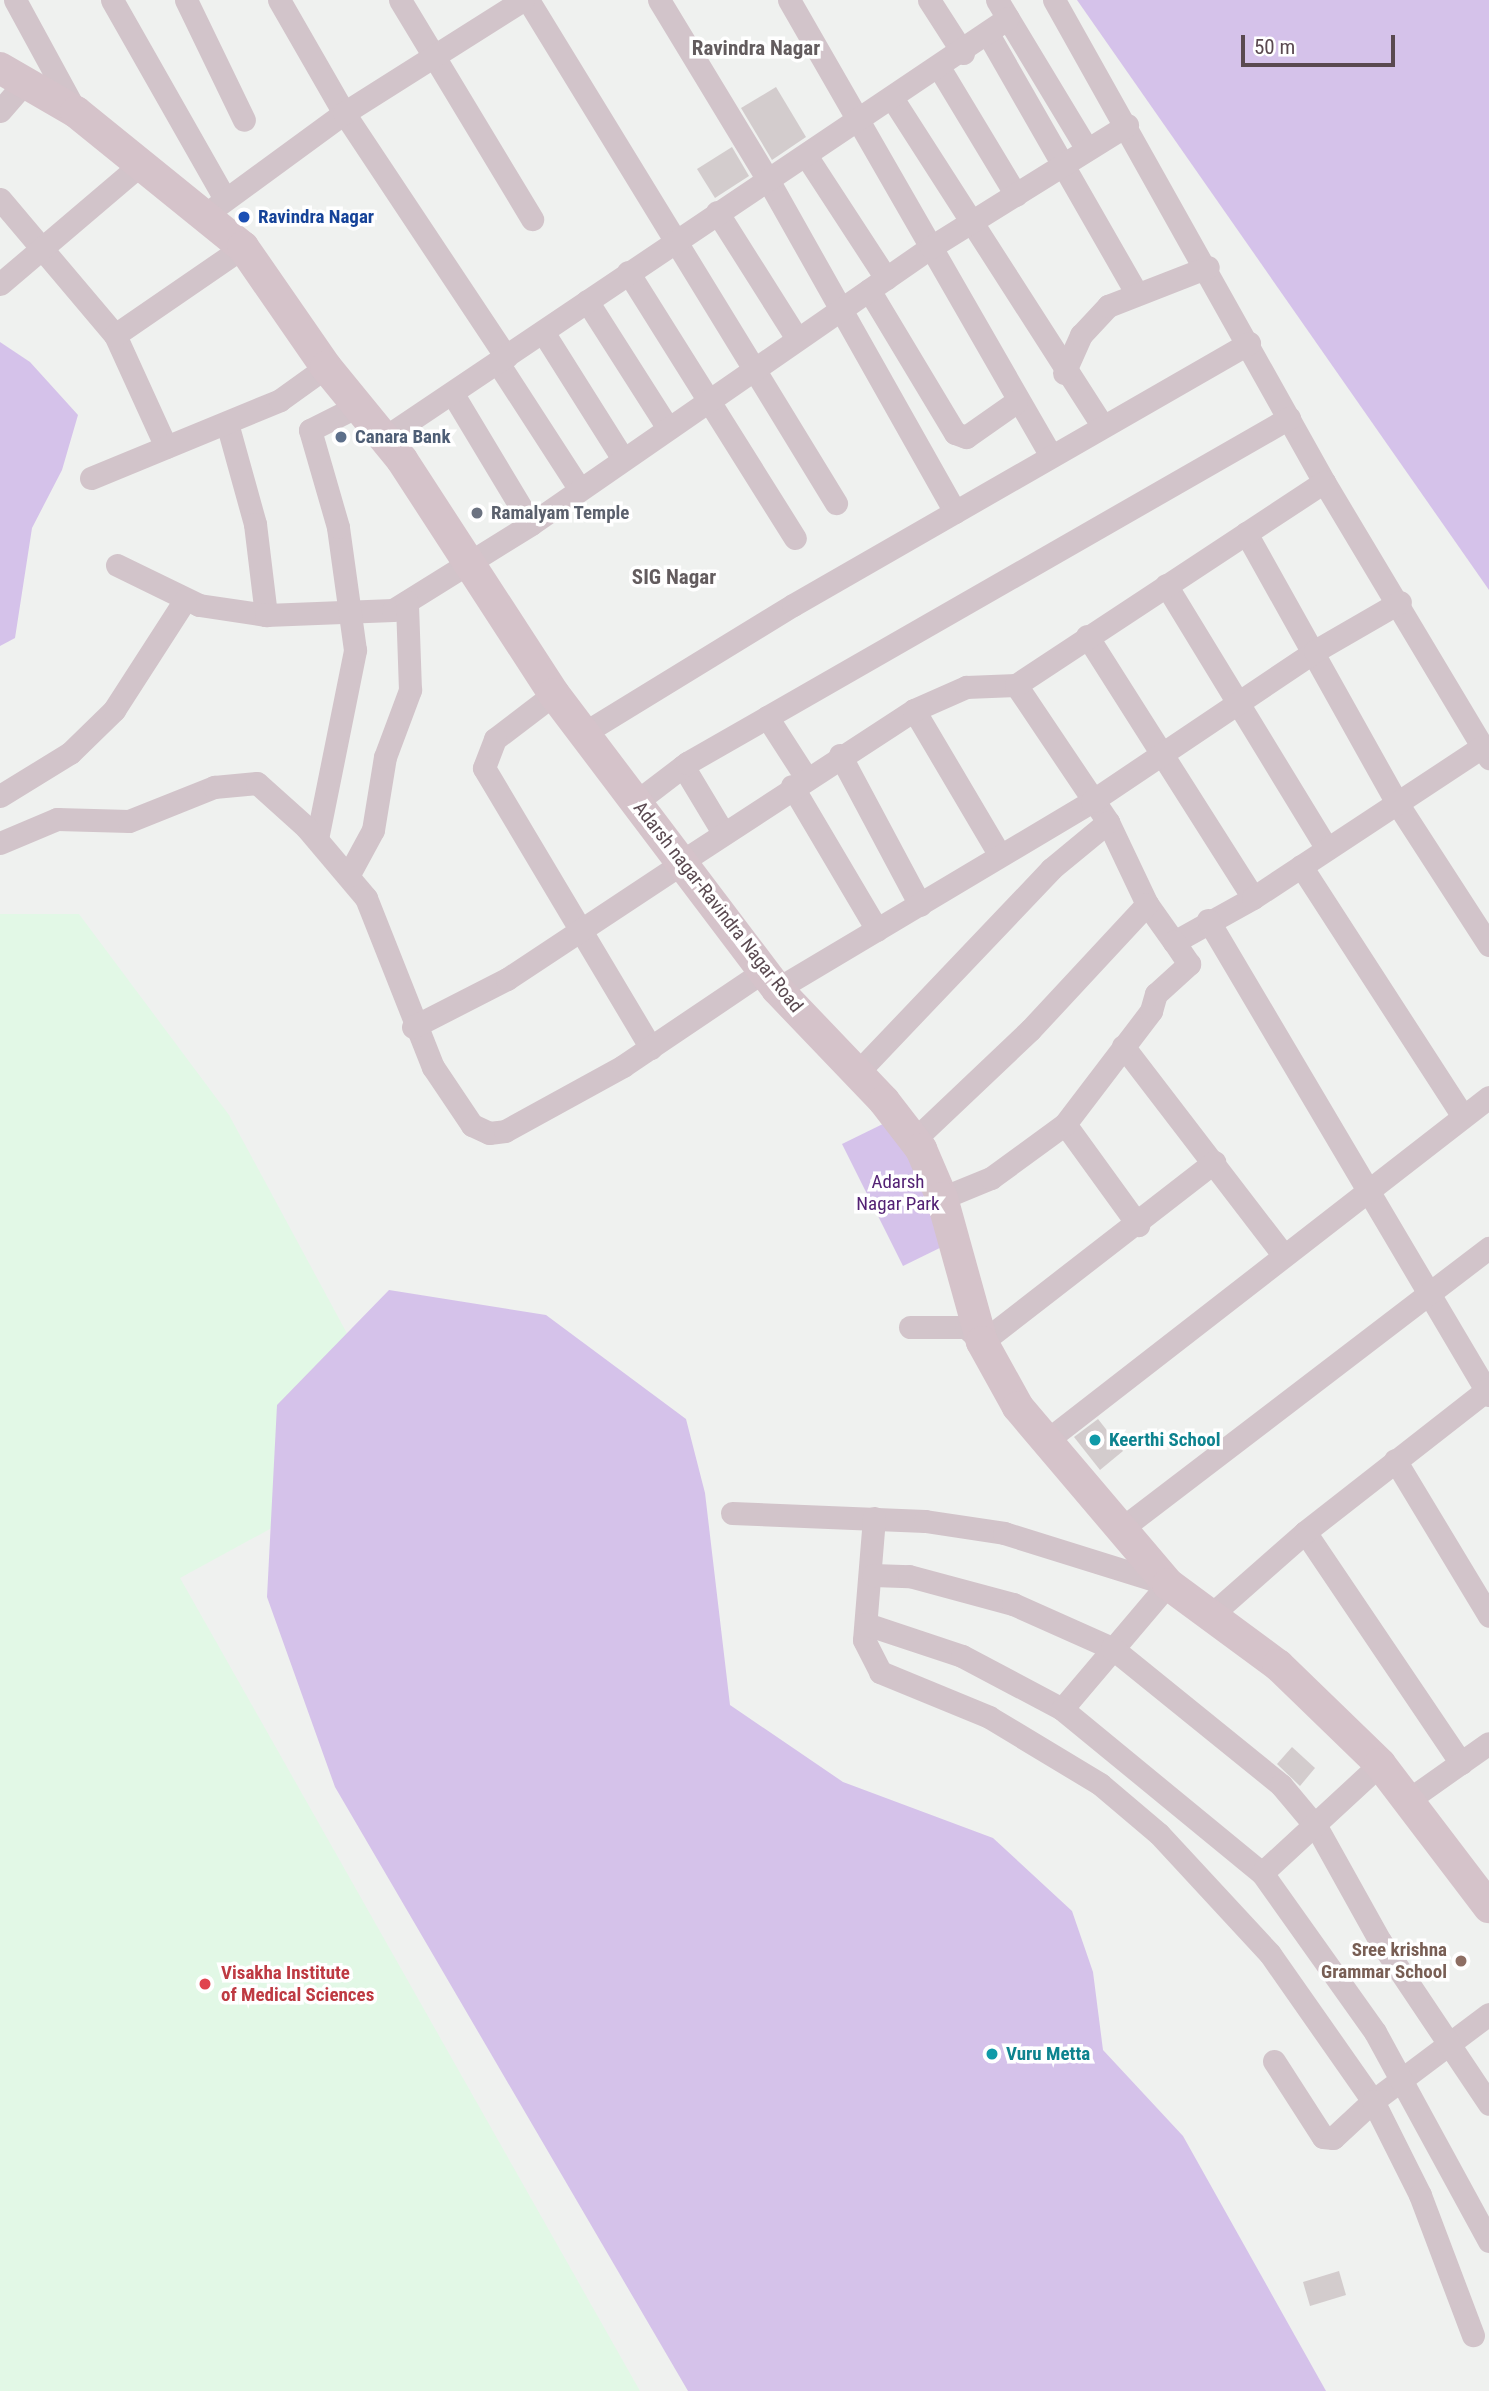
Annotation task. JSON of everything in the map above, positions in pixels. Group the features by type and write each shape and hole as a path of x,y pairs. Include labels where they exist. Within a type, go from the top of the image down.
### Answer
{"street":[{"path":"15,0 76,112"},
{"path":"112,0 215,205 344,113 526,0 602,131 755,365 836,503"},
{"path":"186,0 244,120"},
{"path":"279,0 344,113 502,360 579,488"},
{"path":"400,0 433,59 532,219"},
{"path":"659,0 768,180 955,512"},
{"path":"789,0 856,125 931,247 1016,402 1051,456"},
{"path":"929,0 963,53"},
{"path":"1054,0 1208,267 1324,482 1400,602 1486,752 1397,803 1253,898 1208,920 1174,942"},
{"path":"384,438 454,396 717,212 894,101 988,34 1003,9 1087,149"},
{"path":"988,34 1136,292"},
{"path":"940,69 1016,195"},
{"path":"0,111 12,75"},
{"name":"Adarsh nagar-Ravindra Nagar Road","path":"12,75 76,112 140,165 215,205 326,368 384,438 469,562 554,694 770,980 857,1073 914,1140 942,1198 982,1342 1018,1407 1168,1584 1279,1665 1411,1798 1486,1896"},
{"path":"894,101 1063,373 1102,425"},
{"path":"117,565 186,600 266,615 354,614 407,602 531,524 755,365 931,247 1127,125"},
{"path":"807,157 955,433 966,437 1016,402"},
{"path":"0,284 140,165"},
{"path":"0,199 45,245 115,335 166,447"},
{"path":"717,212 796,337"},
{"path":"115,335 243,247"},
{"path":"1063,373 1094,320 1136,292 1208,267"},
{"path":"628,272 710,397 795,538"},
{"path":"587,301 668,428"},
{"path":"543,332 623,459"},
{"path":"584,733 1102,425 1249,343"},
{"path":"91,478 280,400 326,368"},
{"path":"454,396 531,524"},
{"path":"317,839 355,650 354,614 310,430 358,405"},
{"path":"636,802 683,766 1289,418"},
{"path":"227,423 255,524 266,615"},
{"path":"413,1027 507,979 681,863 722,831 914,710 966,687 1016,685 1324,482"},
{"path":"1246,533 1315,651 1397,803 1489,945"},
{"path":"1166,585 1327,849"},
{"path":"0,796 71,753 114,710 186,600"},
{"path":"348,876 373,830 380,776 410,690 407,602"},
{"path":"0,843 64,818 129,821 214,786 248,780 275,796 317,839 366,898 413,1027 472,1125 489,1132 505,1131 770,980 877,930 920,905 998,852 1092,801 1164,755 1315,651 1400,602"},
{"path":"1087,636 1253,898"},
{"path":"942,1198 991,1178 1065,1124 1151,1012 1156,993 1189,964 1147,904 1108,822 1016,685"},
{"path":"554,694 495,739 484,768 651,1048"},
{"path":"914,710 998,852"},
{"path":"767,717 877,930"},
{"path":"840,755 920,905"},
{"path":"683,766 722,831"},
{"path":"857,1073 1051,869 1108,822"},
{"path":"1301,866 1463,1116"},
{"path":"914,1140 1030,1030 1147,904"},
{"path":"1208,920 1432,1291 1488,1391 1395,1460 1305,1532 1211,1615"},
{"path":"1123,1046 1282,1253"},
{"path":"1046,1441 1282,1253 1489,1097"},
{"path":"1065,1124 1138,1225"},
{"path":"910,1327 966,1327 982,1342 1138,1225 1214,1162"},
{"path":"1121,1528 1489,1248"},
{"path":"1395,1460 1489,1616"},
{"path":"732,1513 874,1518 1004,1533 1168,1584 1062,1709"},
{"path":"874,1518 873,1574 866,1624 867,1657 880,1672 989,1717 1100,1784 1159,1833 1270,1954 1373,2101 1420,2195 1473,2335"},
{"path":"1305,1532 1461,1763"},
{"path":"873,1574 909,1576 1013,1604 1112,1648 1282,1785 1317,1828 1380,1941 1489,2104"},
{"path":"866,1624 962,1656 1062,1709 1262,1873 1400,2076 1489,2241"},
{"path":"1411,1798 1489,1743"},
{"path":"1262,1873 1317,1828 1380,1765"},
{"path":"1274,2061 1323,2137 1333,2138 1400,2076 1449,2046 1489,2014"}],"shaded area":[{"name":"Visakha Institute of Medical Sciences","path":"0,914 79,914 229,1115 411,1452 180,1578 640,2391 0,2391"}],"green space":[{"path":"1077,0 1489,0 1489,590"},
{"path":"0,342 30,362 78,415 62,470 32,528 15,638 0,646"},
{"name":"Adarsh Nagar Park","path":"893,1119 954,1241 903,1266 842,1144"},
{"path":"389,1290 546,1315 686,1419 705,1493 730,1705 843,1782 993,1838 1072,1911 1093,1972 1103,2050 1183,2136 1326,2391 688,2391 335,1787 267,1597 277,1405"}],"building":[{"path":"776,87 806,137 772,160 741,108"},
{"path":"732,147 749,176 715,198 697,169"},
{"name":"Keerthi School","path":"1098,1419 1123,1451 1100,1470 1074,1437"},
{"path":"1292,1747 1315,1768 1300,1786 1277,1764"},
{"path":"1339,2271 1346,2295 1310,2306 1303,2282"}],"place":[{"name":"Ravindra Nagar","path":"244,217"},
{"name":"Canara Bank","path":"341,437"},
{"name":"Ramalyam Temple","path":"477,513"},
{"name":"Keerthi School","path":"1095,1440"},
{"name":"Sree krishna Grammar School","path":"1461,1961"},
{"name":"Visakha Institute of Medical Sciences","path":"205,1984"},
{"name":"Vuru Metta","path":"992,2054"}],"district":[{"name":"Ravindra Nagar","path":"756,48"},
{"name":"SIG Nagar","path":"674,577"}]}
